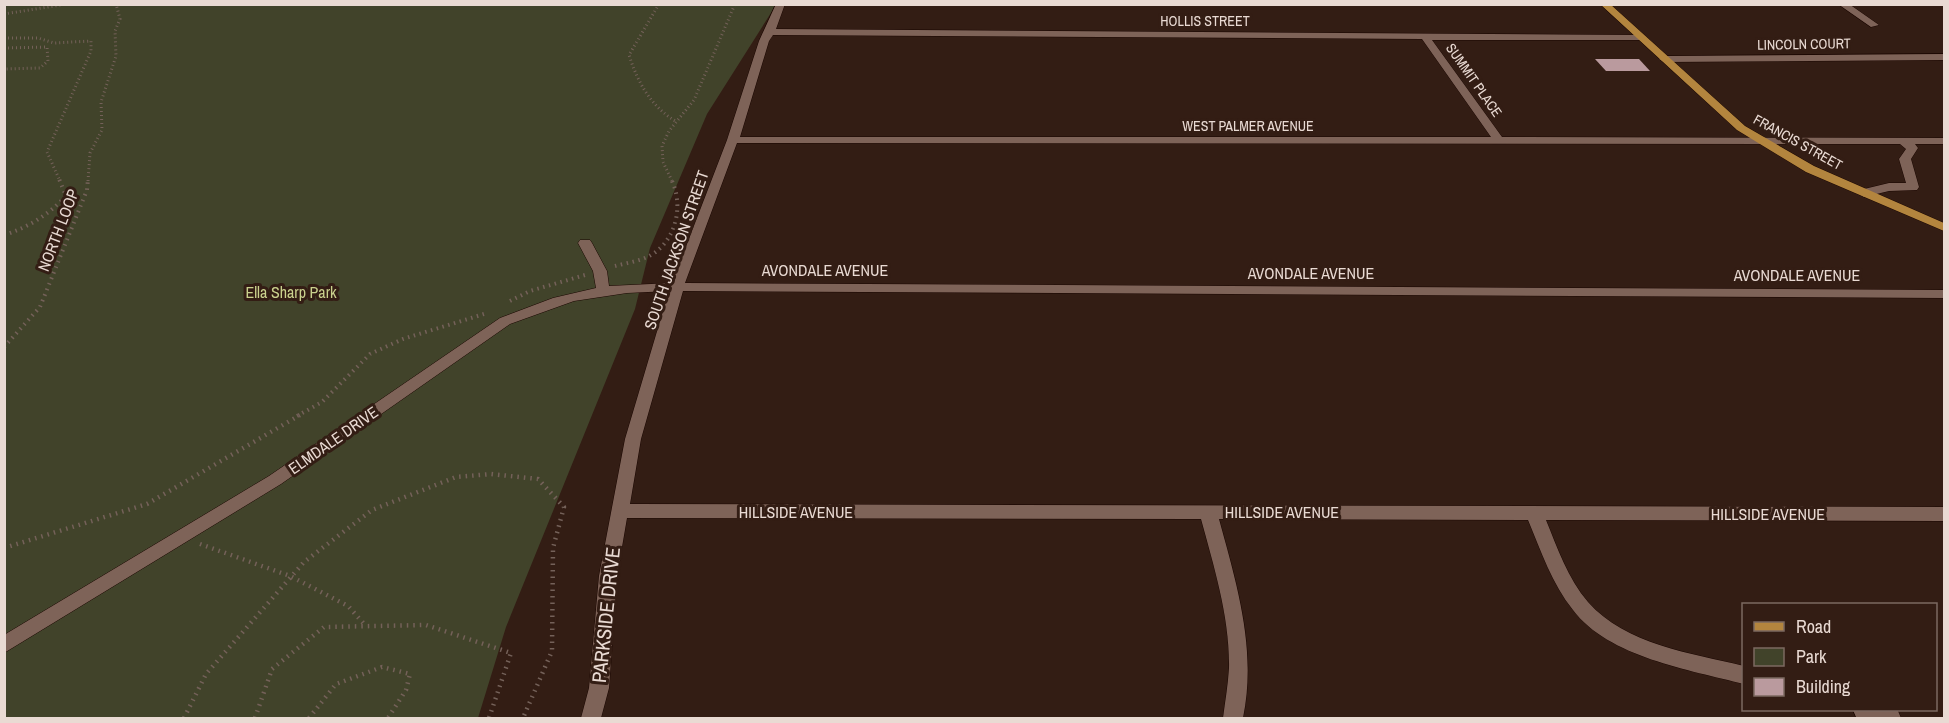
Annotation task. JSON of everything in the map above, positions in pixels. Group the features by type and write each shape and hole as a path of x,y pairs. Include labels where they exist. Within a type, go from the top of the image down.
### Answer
{"main road":[{"name":"FRANCIS STREET","path":"1604,4 1742,128 1800,163 1944,227"}],"street":[{"name":"SOUTH JACKSON STREET","path":"619,512 633,439 677,287 733,140 764,41 781,4"},
{"path":"1842,4 1874,25"},
{"name":"HOLLIS STREET","path":"770,32 1640,38"},
{"name":"SUMMIT PLACE","path":"1424,35 1499,141"},
{"path":"1932,57 1944,64"},
{"name":"LINCOLN COURT","path":"1664,60 1944,57"},
{"name":"WEST PALMER AVENUE","path":"733,140 1944,141"},
{"path":"1864,193 1889,187 1913,187 1905,159 1912,148 1903,141"},
{"path":"585,243 600,271 603,290"},
{"name":"ELMDALE DRIVE","path":"4,645 275,480 505,321 553,301 603,290 677,287"},
{"name":"AVONDALE AVENUE","path":"677,287 1944,294"},
{"name":"HILLSIDE AVENUE","path":"619,512 1944,514"},
{"name":"PARKSIDE DRIVE","path":"591,718 599,688 608,576 619,512"},
{"path":"1208,512 1221,561 1239,650 1239,694 1233,718"},
{"path":"1534,513 1552,557 1582,607 1607,629 1640,645 1742,675"},
{"path":"1866,711 1891,718"}],"path":[{"path":"36,4 38,9"},
{"path":"4,14 67,4"},
{"name":"NORTH LOOP","path":"4,347 40,307 87,190 90,153 102,130 101,102 116,56 115,31 120,19 116,4"},
{"path":"659,4 629,55 636,78 662,115 677,122"},
{"path":"500,306 530,291 651,255 669,239 676,219 678,193 663,162 662,146 694,100 735,4"},
{"name":"NORTH LOOP","path":"4,38 38,38 54,42 91,41 91,51 47,152 66,196 49,215 31,226 4,235"},
{"path":"4,48 47,47 48,61 40,68 4,69"},
{"path":"4,548 147,504 322,402 370,354 403,339 490,311"},
{"path":"184,718 206,674 304,562 372,510 456,477 491,474 538,479 564,507 553,548 552,651 523,718"},
{"path":"183,537 290,576 348,606 367,626"},
{"path":"255,718 272,669 324,627 426,625 511,653 489,718"},
{"path":"309,718 336,684 382,667 410,674 406,690 388,718"}],"green space":[{"name":"Ella Sharp Park","path":"4,5 776,5 707,114 650,248 635,309 506,627 478,718 5,718"}],"building":[{"path":"1595,59 1639,59 1650,71 1606,71"}]}
